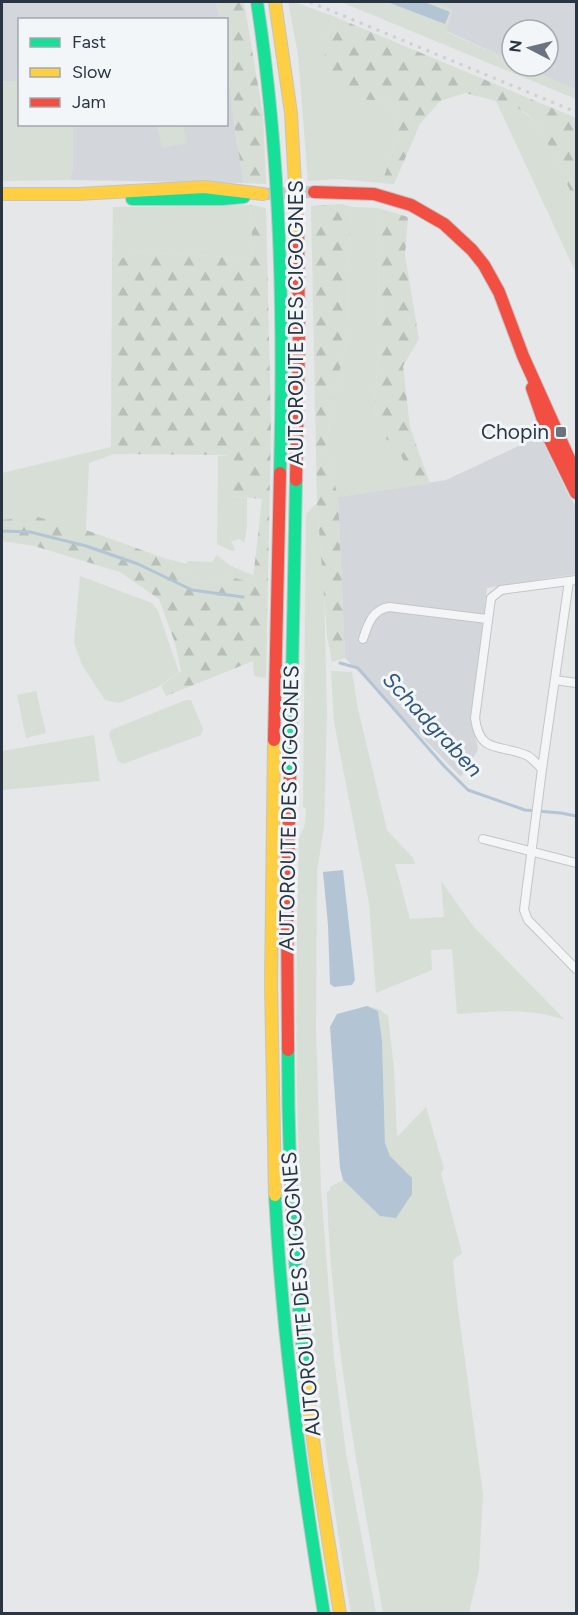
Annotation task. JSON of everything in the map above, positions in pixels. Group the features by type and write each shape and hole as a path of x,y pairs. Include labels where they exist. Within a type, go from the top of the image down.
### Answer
{"main road":[{"name":"AUTOROUTE DES CIGOGNES","path":"257,2 274,111 280,201 282,284 270,946 273,1158 285,1337 322,1614"},
{"name":"AUTOROUTE DES CIGOGNES","path":"275,2 291,113 298,211 299,353 287,908 288,1131 302,1341 318,1474 340,1614"},
{"path":"204,187 263,194 223,199 2,196 204,187"},
{"path":"314,192 374,194 412,205 442,221 481,258 495,284 528,367 539,387 576,474"},
{"path":"528,367 533,392 550,440 576,493"}],"street":[{"path":"542,769 529,757 485,743 477,733 475,718 487,619 491,598 501,590 573,580 555,680 524,910 528,920 576,969"},
{"path":"363,639 370,619 376,612 389,607 487,619"},
{"path":"555,680 576,683"},
{"path":"483,839 576,863"}],"shaded area":[{"path":"2,2 216,2 220,18 18,18 18,81 2,81"},
{"path":"434,2 576,2 576,90 550,78 560,78 560,18 500,18 500,56 446,31 452,10"},
{"path":"228,69 244,183 69,180 73,169 73,126 228,126"},
{"path":"540,436 576,506 576,574 487,588 472,718 478,750 461,777 345,658 338,497 446,480"}],"green space":[{"path":"216,2 244,2 263,115 266,184 244,183 228,71 228,18 220,18"},
{"path":"288,2 333,16 326,42 357,99 384,101 395,110 398,134 382,183 339,179 308,181 298,54"},
{"path":"341,2 387,2 445,24 450,12 425,2 434,2 453,10 446,32 500,56 500,68"},
{"path":"333,16 576,118 576,203 538,123 506,101 496,101 465,93 440,101 420,124 394,184 382,183 398,134 395,110 384,101 340,95 324,64 326,42"},
{"path":"525,78 550,78 576,90 576,99"},
{"path":"2,81 18,81 18,126 73,126 73,169 69,180 2,181"},
{"path":"496,101 506,101 538,123 576,203 576,273"},
{"path":"157,126 183,126 187,143 162,148"},
{"path":"342,204 351,207 348,271 349,331 332,404 326,449 338,497 345,658 332,662 327,636 317,503 311,206"},
{"path":"250,205 253,258 133,252 112,264 113,207"},
{"path":"250,205 266,208 271,427 266,678 254,676 253,661 166,696 161,686 181,671 175,643 159,599 120,572 34,546 2,541 2,520 34,516 86,530 164,558 205,584 224,575 242,580 253,579 262,499 233,496 230,455 114,454 111,447 112,264 133,252 253,258"},
{"path":"351,207 378,208 379,343 374,416 395,442 416,486 338,497 326,449 332,404 349,331 348,271"},
{"path":"378,208 408,217 405,255 419,339 403,366 410,427 430,484 416,486 395,443 376,435 374,416 379,343"},
{"path":"111,447 114,454 89,463 86,530 34,517 2,520 2,473"},
{"path":"231,455 233,496 247,498 247,528 244,543 240,539 231,541 235,550 232,551 217,544 218,456"},
{"path":"317,503 324,592 327,714 324,827 317,871 316,1030 321,1189 334,1359 346,1453 376,1613 351,1613 335,1515 316,1366 299,1169 297,980 299,839 305,824 306,809 303,807 306,514"},
{"path":"217,555 231,566 255,576 253,579 242,580 224,575 205,584 164,558 186,564 188,561 212,562"},
{"path":"80,576 152,603 158,611 179,672 158,687 119,703 105,700 82,665 74,643"},
{"path":"331,671 352,672 358,709 387,830 413,858 415,864 395,864 410,919 444,917 441,881 473,926 565,1020 524,1012 457,1014 452,949 431,950 432,970 376,993 369,903 334,722"},
{"path":"36,691 46,733 26,738 17,695"},
{"path":"191,700 203,729 201,735 123,764 118,761 109,734 111,730"},
{"path":"94,735 100,781 3,790 2,751"},
{"path":"367,1006 379,1009 388,1016 394,1069 397,1137 426,1107 444,1169 441,1173 462,1253 453,1260 483,1494 479,1570 469,1613 383,1613 356,1456 334,1298 327,1192 330,1187 343,1180 380,1216 411,1178 390,1156 385,1143 382,1040 378,1011"}],"water":[{"path":"387,2 425,2 450,12 445,24"},
{"path":"343,870 355,980 352,985 334,987 330,984 323,872"},
{"path":"367,1006 378,1011 382,1040 385,1143 390,1156 412,1178 412,1194 396,1218 380,1216 343,1180 340,1168 330,1027 337,1014"}],"waterway":[{"name":"Schadgraben","path":"2,531 30,532 86,546 138,564 192,590 243,597"},
{"name":"Schadgraben","path":"340,663 358,668 468,790 525,810 576,816"}],"tunnel":[{"path":"263,194 314,192"}],"railway":[{"path":"310,2 576,112"}],"traffic: fast":[{"path":"257,2 271,119 279,237 280,473"},
{"path":"132,199 244,197"},
{"path":"290,777 296,480"},
{"path":"288,1050 293,1220 307,1390"},
{"path":"275,1195 282,1300 294,1405 324,1614"}],"traffic: slow":[{"path":"275,2 291,113 298,239"},
{"path":"2,194 78,194 204,187 263,194"},
{"path":"274,740 271,984 275,1195"},
{"path":"307,1390 340,1614"}],"traffic: jam":[{"path":"314,192 374,194 411,205 444,224 472,250 484,265 499,292 523,356 576,474"},
{"path":"296,480 299,342 298,239"},
{"path":"532,388 550,440 576,493"},
{"path":"274,740 280,473"},
{"path":"288,1050 287,908 290,777"}],"place":[{"name":"Chopin","path":"561,432"}]}
